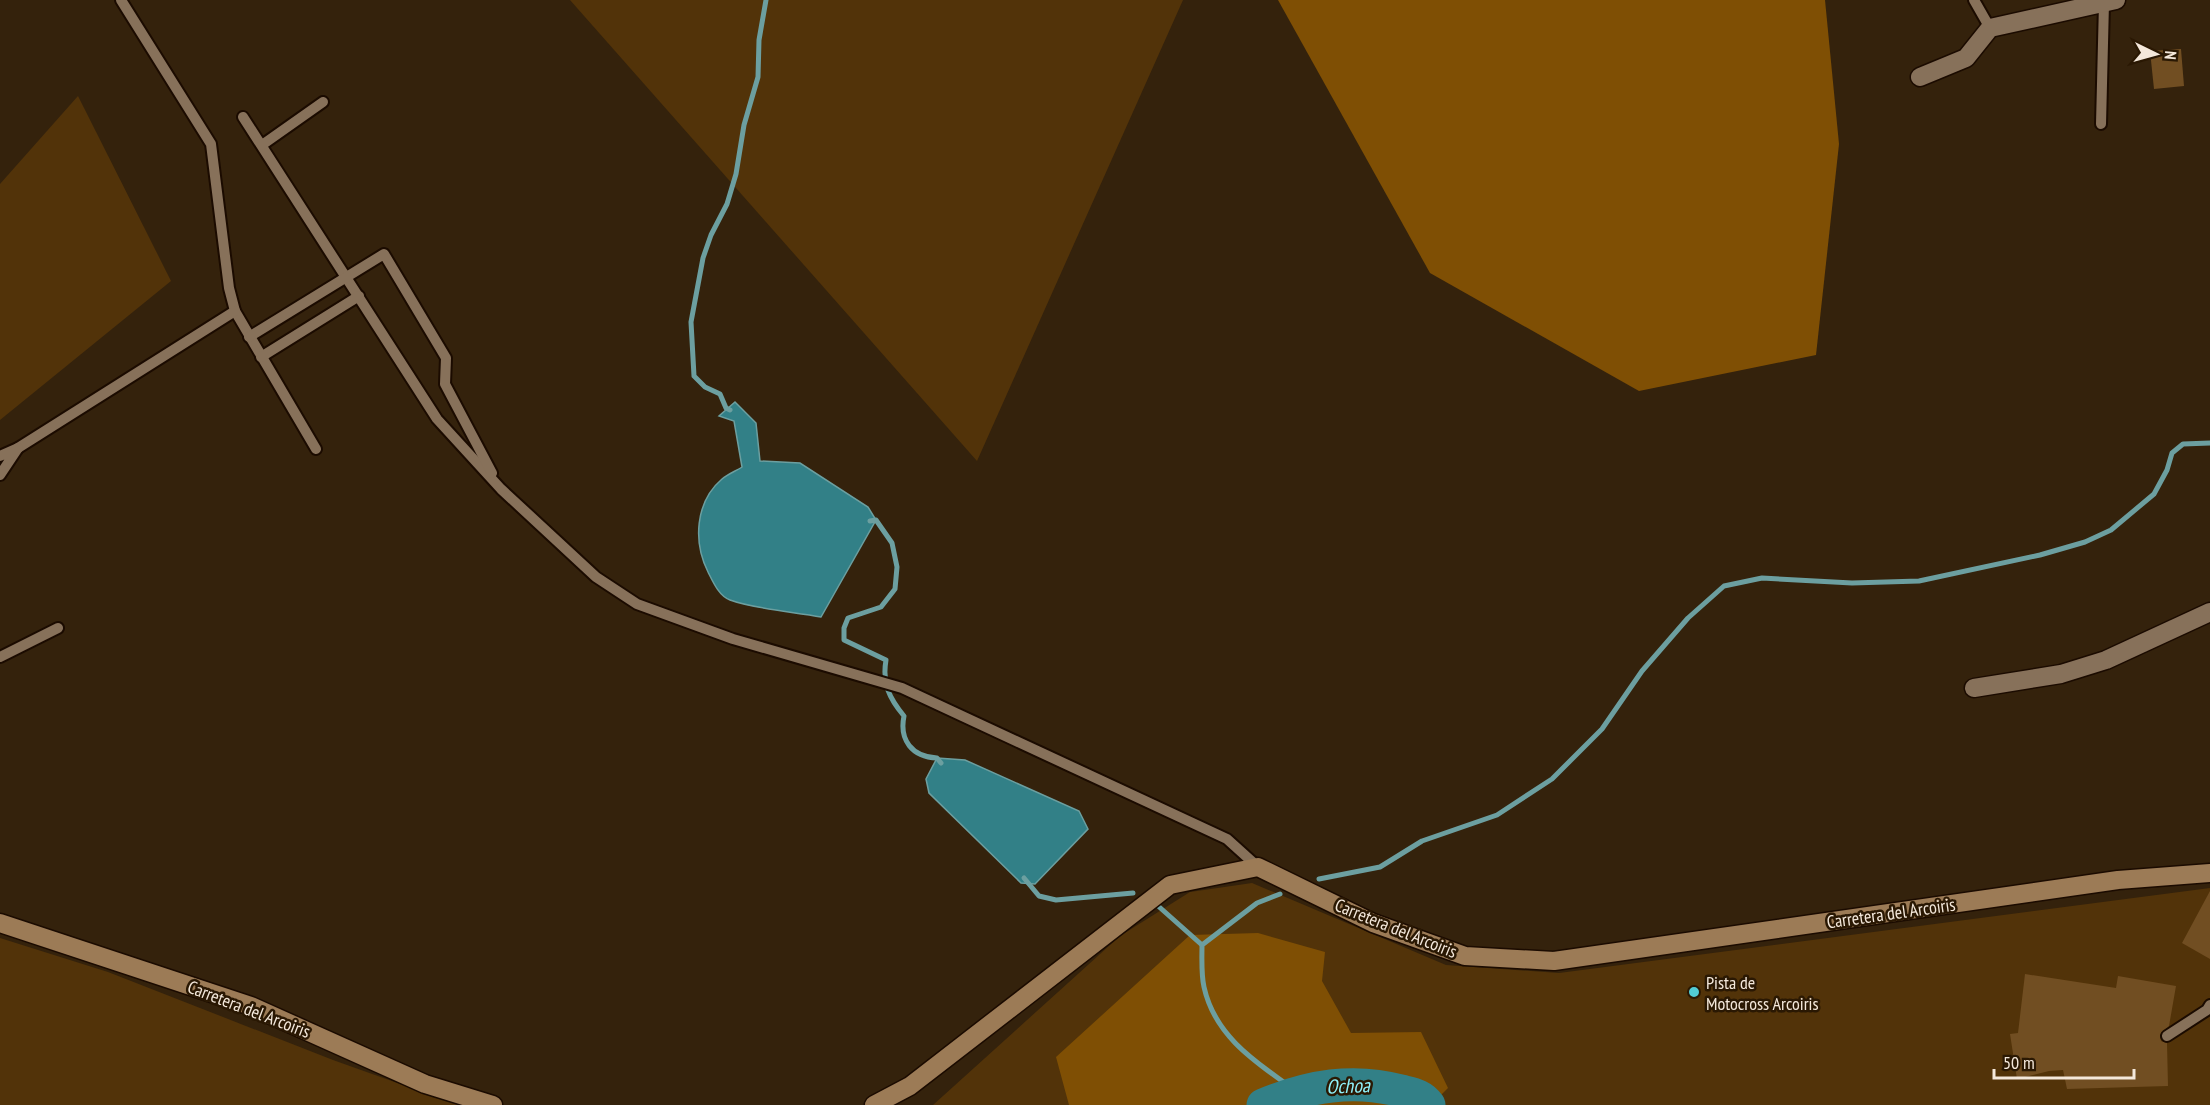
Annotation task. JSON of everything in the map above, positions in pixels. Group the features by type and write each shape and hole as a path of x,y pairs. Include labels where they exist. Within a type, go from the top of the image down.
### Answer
{"street":[{"path":"1920,77 1966,58 1989,28 2110,1"},
{"path":"1974,688 2061,674 2106,660 2210,612"},
{"path":"874,1105 910,1086 1170,885 1258,867"},
{"name":"Carretera del Arcoiris","path":"1258,867 1373,923 1466,956 1554,961 2118,880 2210,873"},
{"name":"Carretera del Arcoiris","path":"0,923 251,1006 425,1084 493,1105"}],"lane":[{"path":"121,0 211,144 229,288 235,311 316,449"},
{"path":"1974,0 1989,28"},
{"path":"2101,124 2110,1"},
{"path":"262,145 323,102"},
{"path":"243,117 436,419 501,489 596,577 637,604 733,639 899,687 1227,839 1258,867"},
{"path":"249,336 384,254 447,358 444,384 501,489"},
{"path":"261,357 359,296"},
{"path":"0,456 18,448 235,311"},
{"path":"0,475 18,448"},
{"path":"0,657 58,628"},
{"path":"2166,1036 2210,1005"}],"shaded area":[{"path":"570,0 1183,0 977,461"},
{"path":"1278,0 1825,0 1839,144 1816,355 1639,391 1430,273"},
{"path":"78,96 171,281 0,420 0,184"},
{"name":"Pista de Motocross Arcoiris","path":"1252,883 1446,965 1559,973 2210,888 2210,1105 933,1105 1120,936 1190,892"},
{"path":"1258,933 1325,952 1322,981 1351,1033 1421,1032 1448,1088 1431,1105 1069,1105 1056,1057 1190,935"},
{"path":"0,938 108,972 333,1060 459,1105 0,1105"}],"water":[{"path":"735,402 756,423 760,461 800,463 868,507 876,520 821,617 762,608 730,600 717,588 703,560 699,523 706,499 722,479 742,467 734,421 719,416"},
{"path":"937,758 965,760 1079,811 1088,829 1035,884 1021,883 929,793 926,779"}],"building":[{"path":"2181,49 2184,86 2154,89 2150,51"},
{"path":"2210,891 2210,959 2182,943"},
{"path":"2025,974 2116,988 2118,976 2176,986 2169,1026 2160,1036 2161,1041 2167,1043 2168,1086 2067,1089 2063,1070 2017,1079 2010,1034 2018,1033"}],"waterway":[{"path":"730,410 726,408 720,394 705,387 694,376 691,322 703,258 711,235 727,204 736,174 744,125 758,77 759,40 766,0"},
{"path":"1319,879 1380,867 1422,841 1497,815 1552,779 1602,729 1642,671 1688,618 1724,586 1762,578 1852,583 1919,581 2040,555 2085,542 2111,530 2154,494 2167,470 2172,453 2183,444 2210,443"},
{"path":"870,521 876,520 892,543 897,567 895,589 881,607 848,618 844,628 844,640 886,660 886,683 894,703 904,716 904,733 909,746 914,751 937,758 941,763"},
{"path":"1024,878 1039,896 1056,900 1133,893"},
{"path":"1280,894 1257,903 1202,945 1202,977 1210,1005 1228,1034 1253,1059 1296,1091"},
{"path":"1157,905 1202,945"},
{"name":"Ochoa","path":"1263,1105 1297,1093 1348,1085 1383,1087 1409,1093 1420,1097 1429,1105"}],"place":[{"name":"Pista de Motocross Arcoiris","path":"1694,992"}]}
